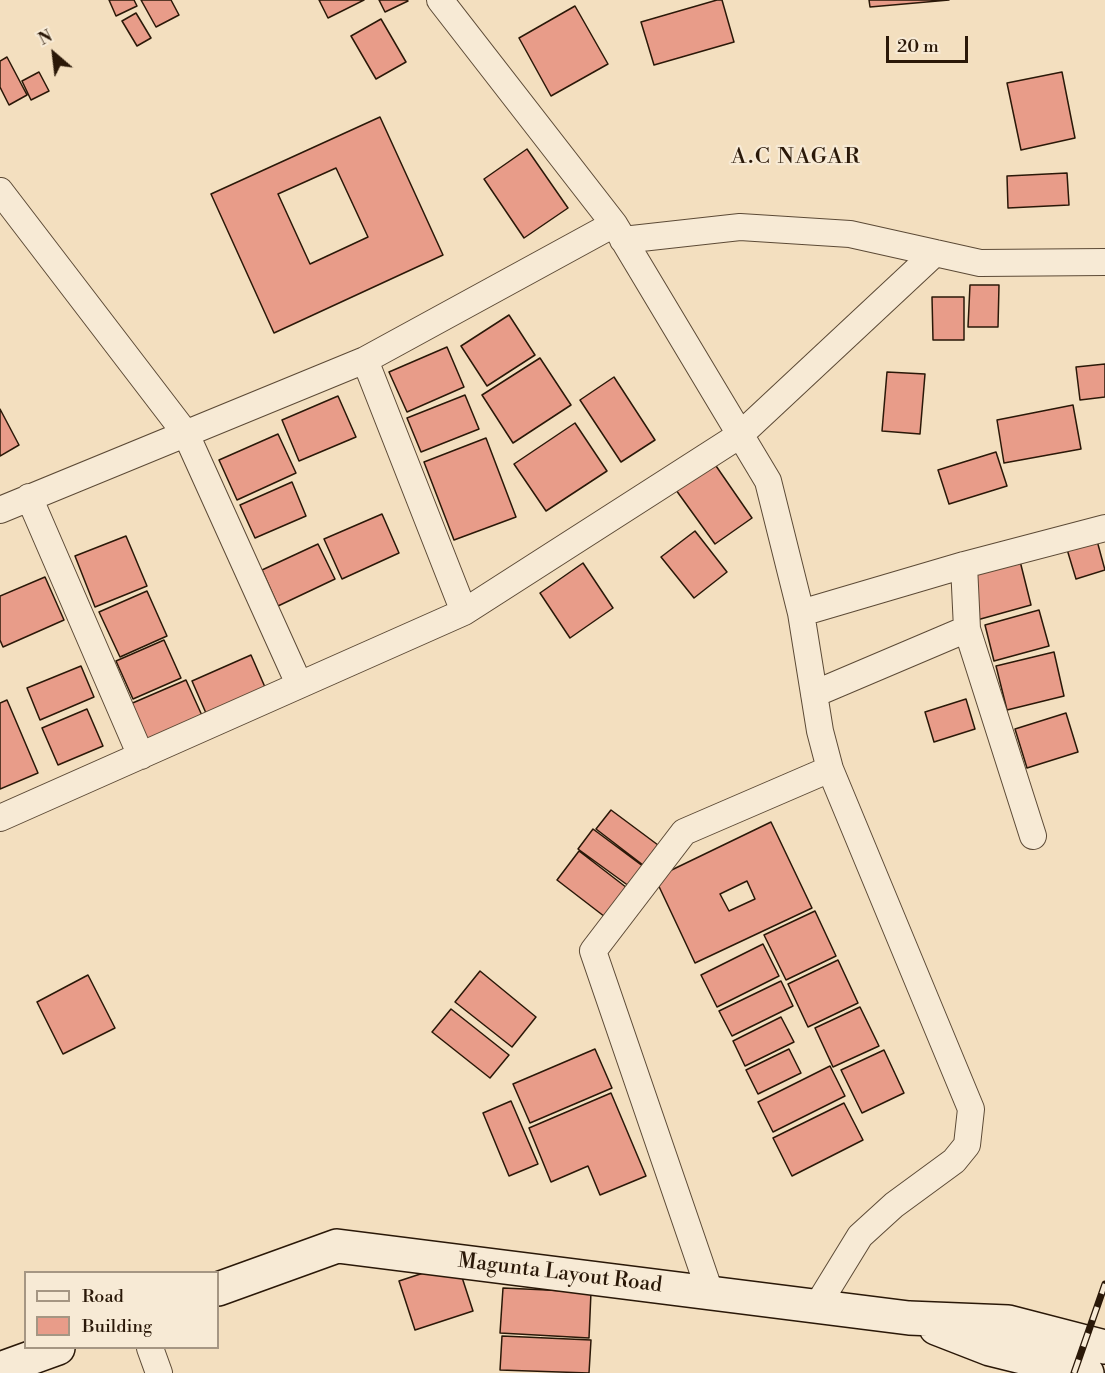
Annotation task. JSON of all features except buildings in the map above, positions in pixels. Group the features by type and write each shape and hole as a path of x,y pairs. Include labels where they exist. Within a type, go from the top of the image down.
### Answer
{"street":[{"path":"440,0 618,232 768,481 801,613 814,694 830,769 971,1109 971,1131 967,1145 954,1161 894,1205 860,1236 817,1306"},
{"path":"0,190 186,434 299,684"},
{"path":"0,510 365,360 618,232 740,227 850,234 980,263 1105,262"},
{"path":"0,818 464,612 740,435 935,253"},
{"path":"365,360 464,612"},
{"path":"29,497 141,756"},
{"path":"801,613 964,565 1105,528"},
{"path":"964,565 967,629 1032,836"},
{"path":"814,694 967,629"},
{"path":"710,1292 594,951 684,832 830,769"},
{"name":"Magunta Layout Road","path":"219,1289 337,1246 909,1318 1008,1322 1105,1347"},
{"name":"Magunta Layout Road","path":"909,1318 990,1349 1087,1373"},
{"path":"0,1369 53,1349"},
{"path":"151,1349 159,1373"}],"railway":[{"path":"1074,1373 1105,1284"}],"district":[{"name":"A.C NAGAR","path":"796,158"}]}
